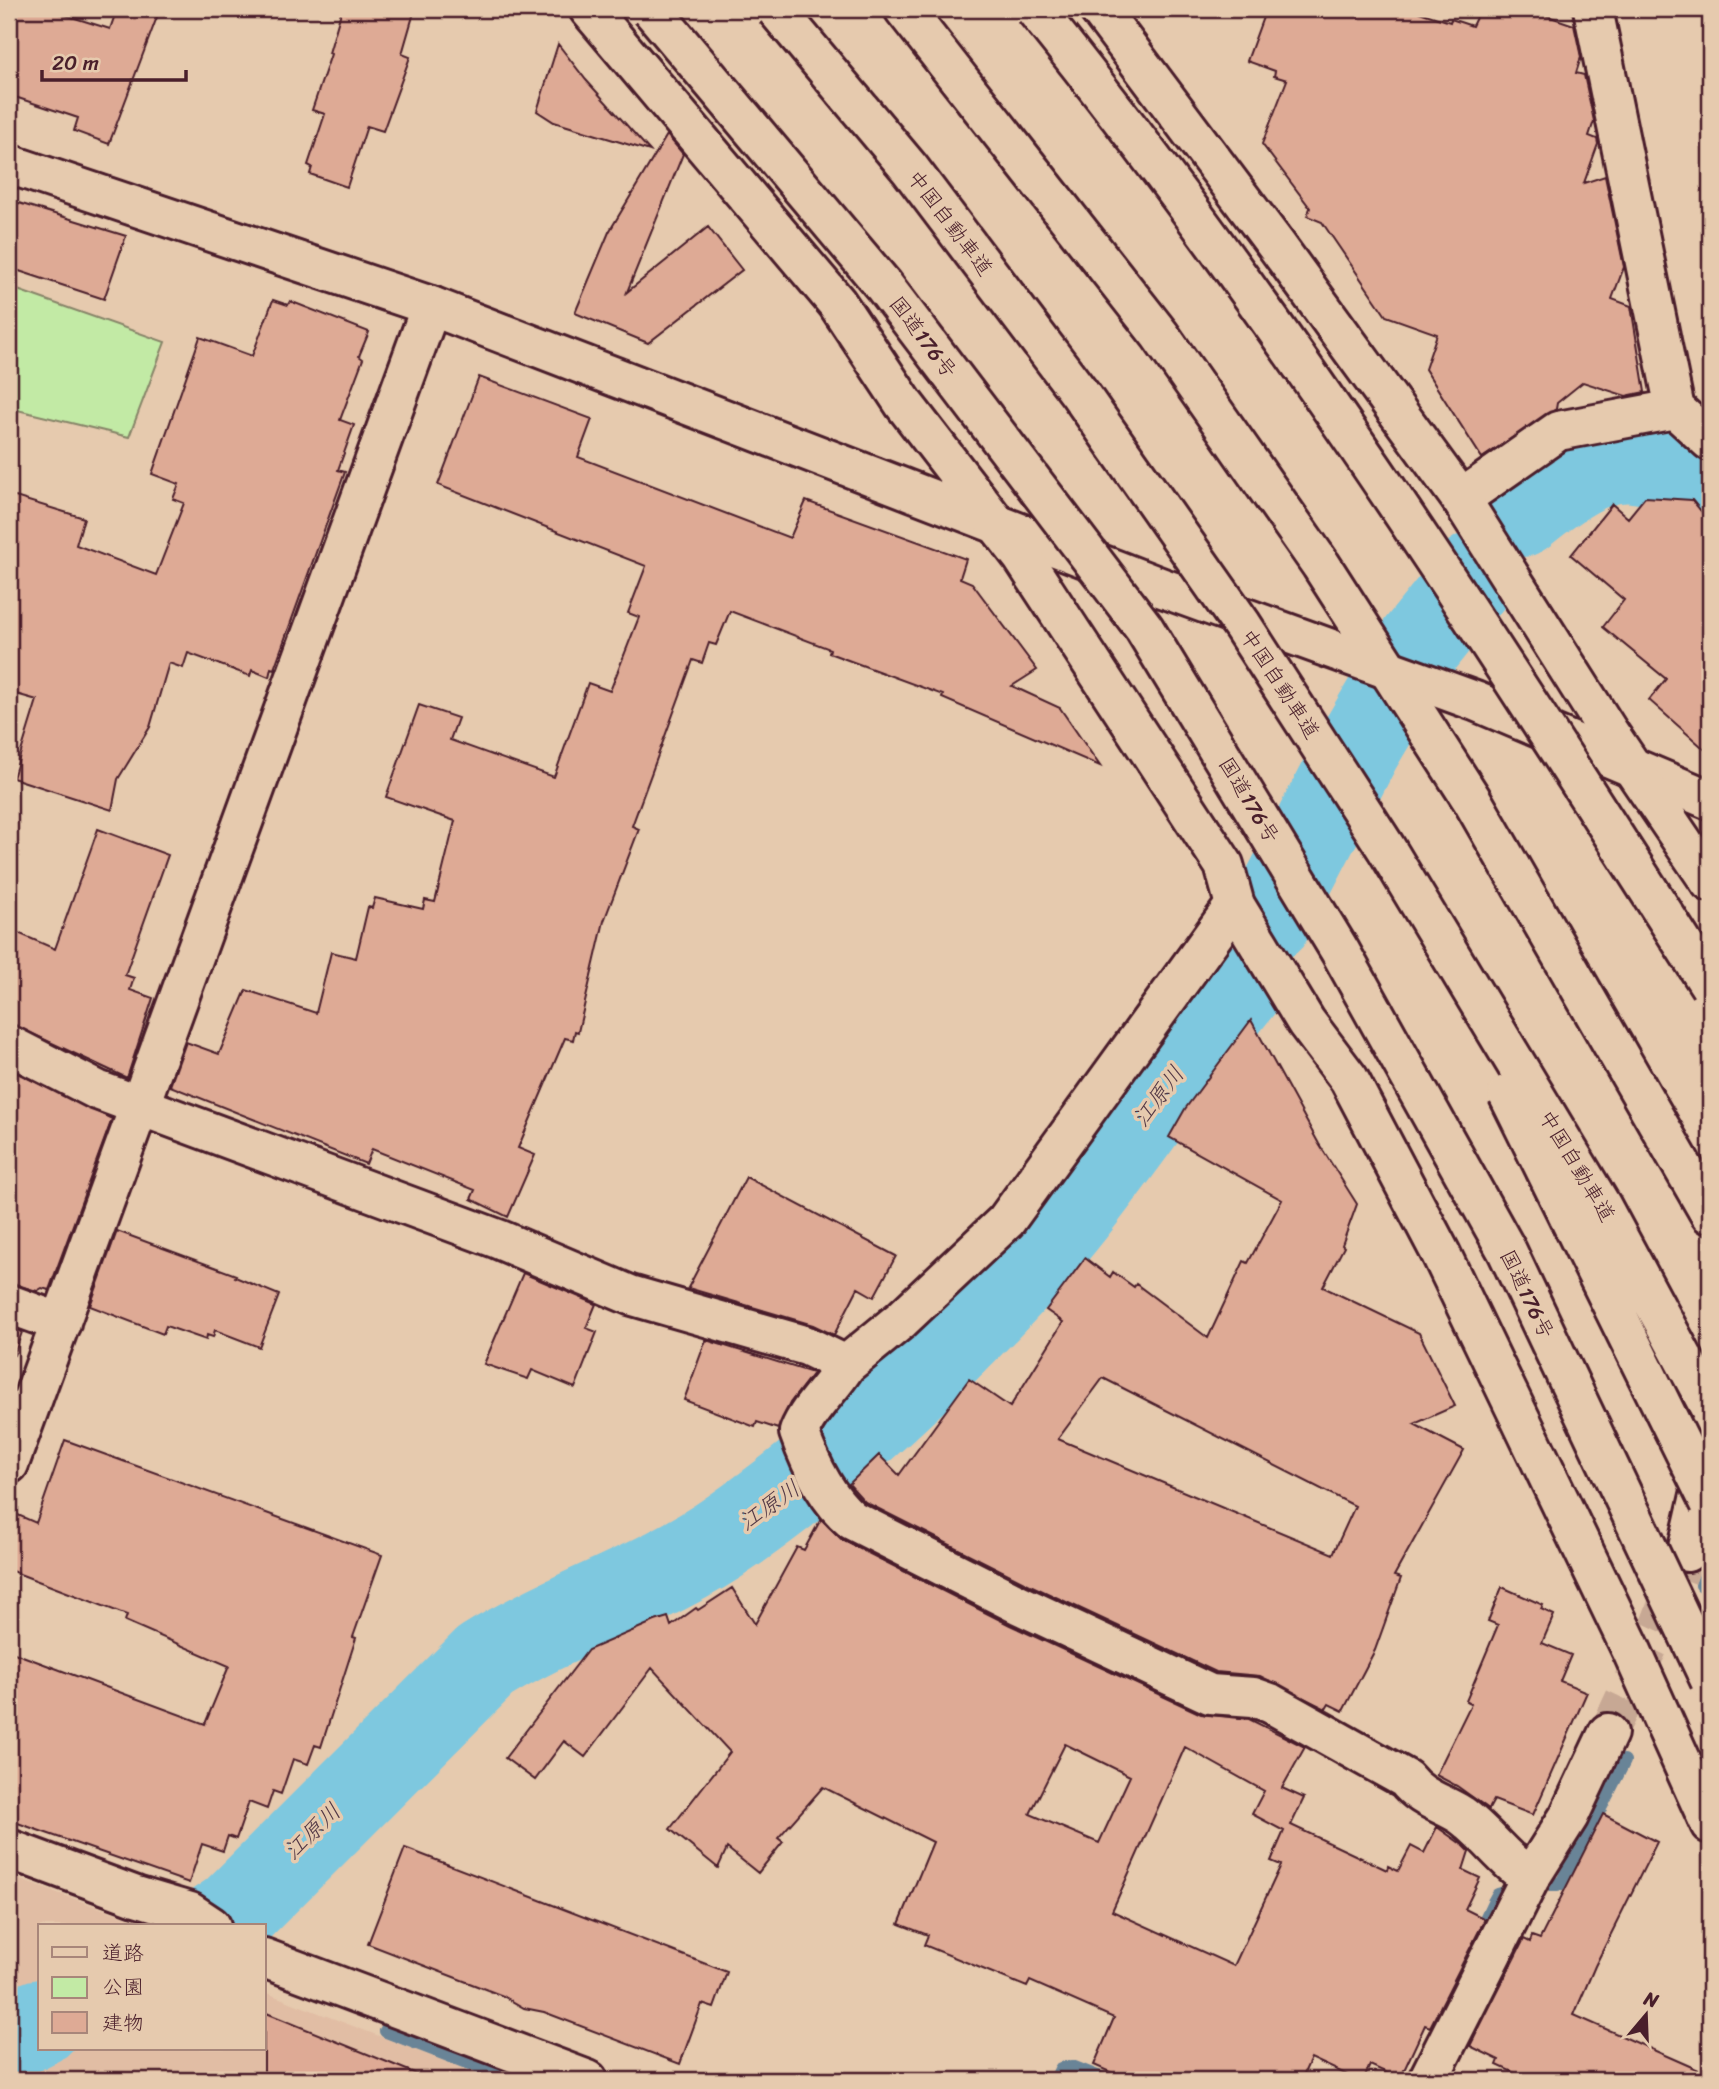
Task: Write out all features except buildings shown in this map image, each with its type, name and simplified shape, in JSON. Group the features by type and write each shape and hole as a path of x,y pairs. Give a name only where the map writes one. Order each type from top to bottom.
{"main road":[{"path":"589,9 836,303 904,404 1023,558 1224,865 1235,905 1306,1022 1349,1079 1441,1254 1631,1649 1710,1825"},
{"name":"国道176号","path":"651,9 884,286 1144,628 1340,951 1507,1251 1710,1679"},
{"name":"中国自動車道","path":"776,9 910,169 1080,394 1242,625 1386,848 1601,1205 1710,1408"},
{"path":"904,9 1160,335 1321,565 1710,1176"},
{"path":"1035,9 1092,79 1314,380 1524,695 1710,986"},
{"path":"1099,9 1276,244 1461,499 1633,768 1710,882"},
{"path":"1593,9 1675,409 1710,441"},
{"path":"9,164 431,306 994,520 1160,587 1424,683 1710,800"},
{"path":"9,1464 431,306"},
{"path":"1461,499 1558,431 1675,409"},
{"path":"1472,800 1710,1214"},
{"path":"1386,848 1710,1503"},
{"path":"1235,905 1006,1221 901,1320 846,1365 832,1388 804,1420 799,1432 826,1492 836,1507 852,1520 1020,1605 1210,1694 1253,1698 1270,1703 1406,1779 1414,1791 1462,1816 1510,1865 1530,1878"},
{"path":"9,1045 97,1090 498,1239 630,1295 807,1346 846,1365"},
{"path":"9,1304 61,1323"},
{"path":"1687,1552 1710,1452"},
{"path":"1428,2080 1530,1878 1569,1816 1608,1733"},
{"path":"9,1849 200,1919"},
{"path":"266,1959 588,2080"}],"shaded area":[{"path":"9,1876 129,1918 161,1924 38,1924 38,2050 266,2050 266,1993 494,2080 9,2080"}],"green space":[{"path":"9,287 165,342 129,437 9,408"}],"waterway":[{"name":"江原川","path":"1521,514 1576,474 1608,462 1641,461 1710,474"},
{"name":"江原川","path":"1269,920 1358,748 1420,644 1476,574"},
{"name":"江原川","path":"218,1924 234,1913 485,1662 546,1628 672,1568 733,1531 806,1476 912,1383 1009,1285 1070,1214 1240,988"},
{"path":"1702,1585 1710,1565"},
{"path":"1553,1885 1562,1883 1624,1761"},
{"path":"1458,1979 1493,1904 1498,1895 1505,1893"},
{"name":"江原川","path":"9,2038 38,2023"},
{"path":"386,2031 513,2080"},
{"path":"1056,2080 1061,2069 1072,2067 1105,2080"}],"tunnel":[{"path":"1608,1733 1659,1625 1687,1552"}]}
